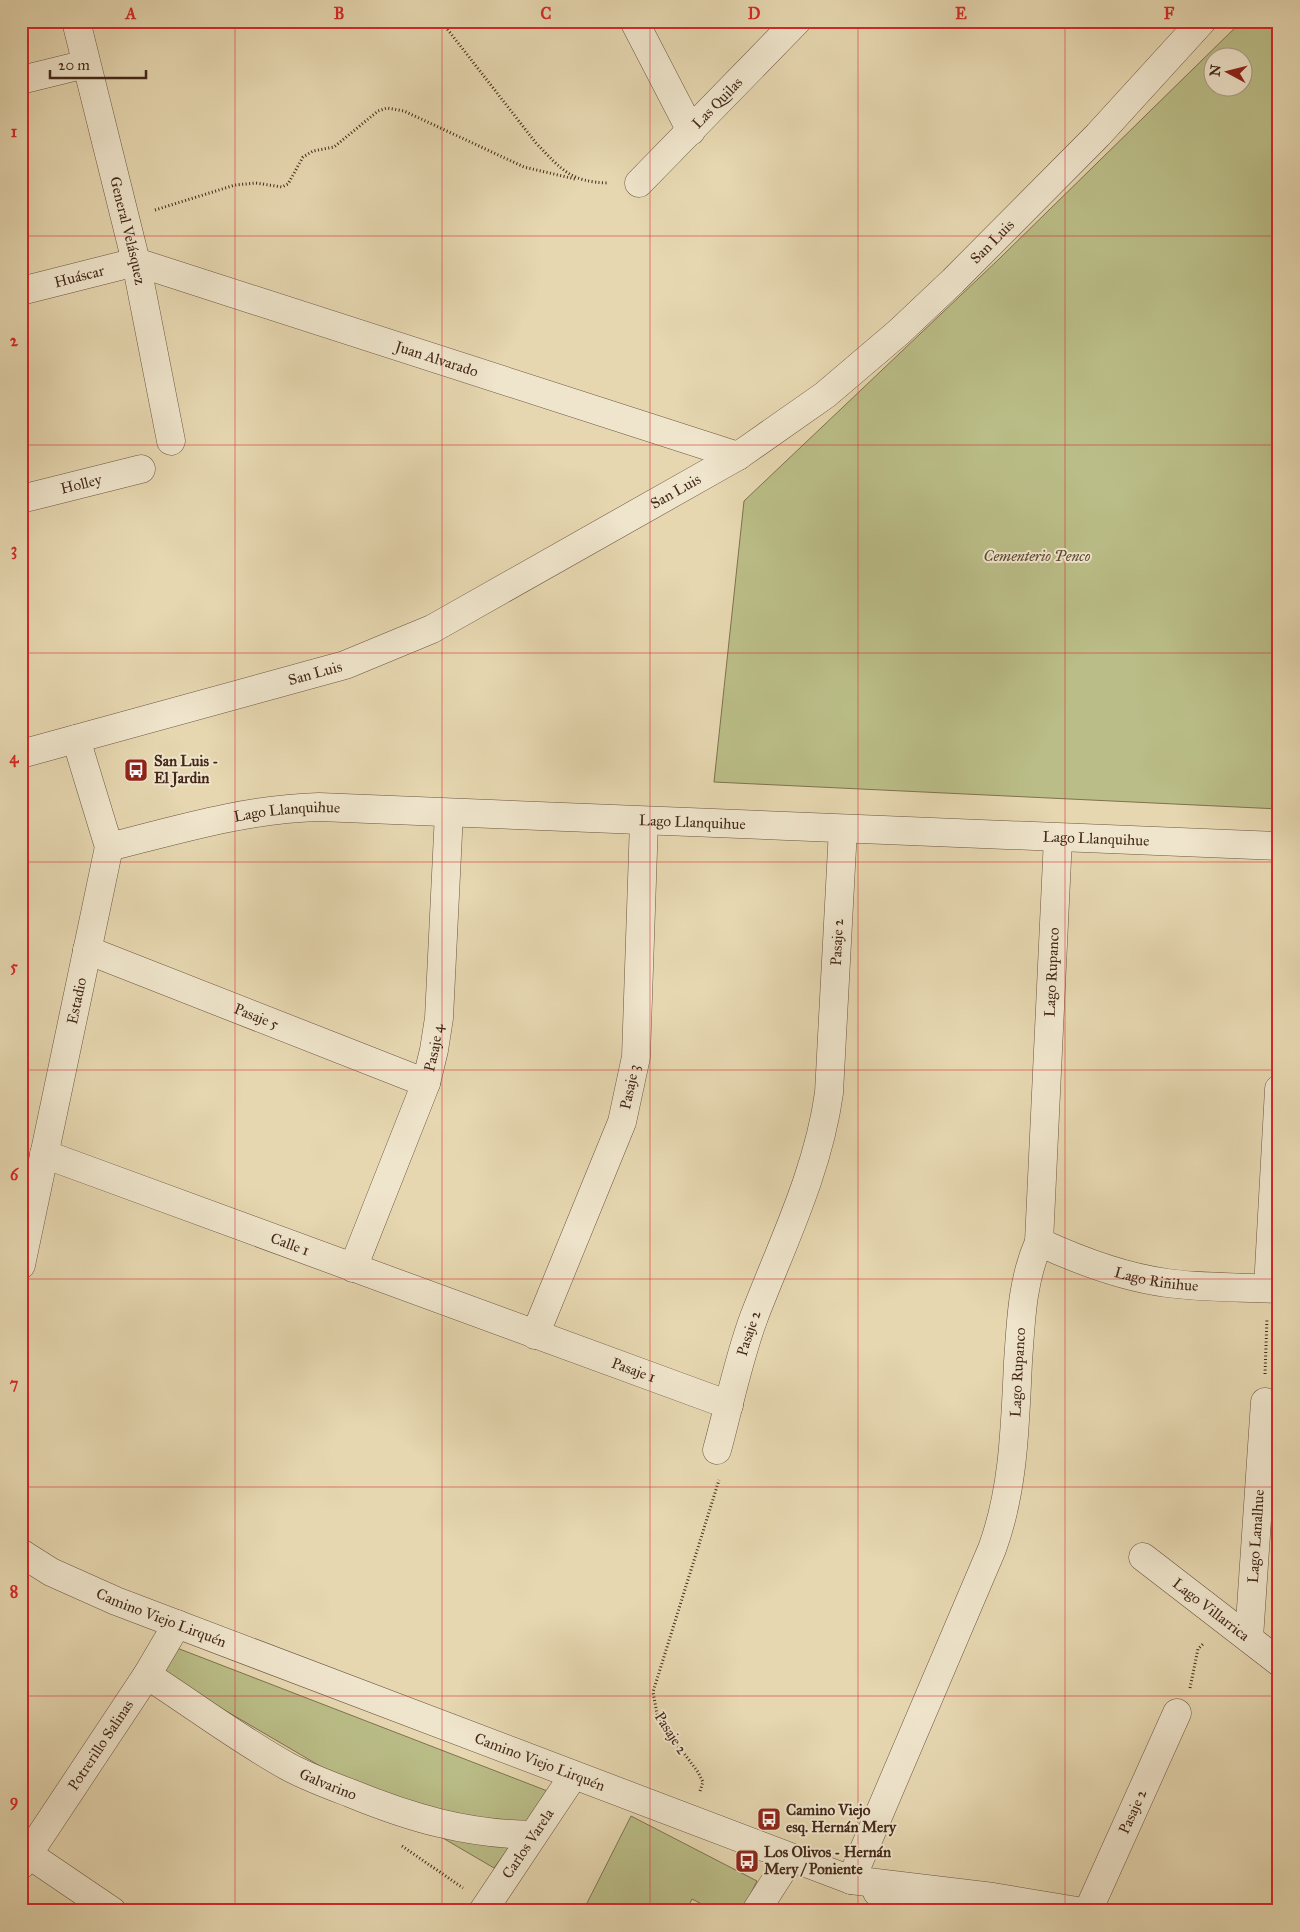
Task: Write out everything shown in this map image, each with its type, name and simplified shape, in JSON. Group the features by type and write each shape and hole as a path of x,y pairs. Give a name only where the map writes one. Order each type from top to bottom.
{"street":[{"name":"General Velásquez","path":"76,21 136,262 170,442"},
{"path":"634,21 691,131"},
{"name":"Las Quilas","path":"640,183 797,21"},
{"name":"San Luis","path":"21,754 344,665 386,650 449,620 738,456 825,395 899,332 1098,135 1202,21"},
{"path":"21,80 86,64"},
{"name":"Juan Alvarado","path":"136,262 738,456"},
{"name":"Huáscar","path":"21,291 136,262"},
{"name":"Holley","path":"21,499 141,469"},
{"name":"Estadio","path":"21,1265 109,847 76,739"},
{"name":"Lago Llanquihue","path":"109,847 237,814 265,810 319,807 1279,846"},
{"name":"Pasaje 4","path":"353,1268 426,1083 434,1050 439,1018 448,813"},
{"name":"Pasaje 3","path":"536,1336 622,1122 630,1092 636,1058 644,821"},
{"name":"Pasaje 2","path":"716,1450 741,1358 809,1176 826,1120 843,829"},
{"name":"Lago Rupanco","path":"851,1880 1000,1528 1010,1480 1024,1286 1039,1242 1058,838"},
{"name":"Pasaje 5","path":"87,950 426,1083"},
{"path":"1273,1288 1279,1088"},
{"name":"Calle 1","path":"44,1154 536,1336"},
{"name":"Lago Riñihue","path":"1039,1242 1096,1266 1138,1278 1194,1286 1273,1288"},
{"name":"Pasaje 1","path":"536,1336 729,1405"},
{"name":"Lago Lanalhue","path":"1249,1638 1264,1402"},
{"name":"Camino Viejo Lirquén","path":"21,1553 51,1572 76,1584 177,1624 851,1880 993,1897 1063,1910"},
{"name":"Lago Villarrica","path":"1143,1557 1279,1662"},
{"name":"Potrerillo Salinas","path":"25,1859 147,1675 177,1624"},
{"name":"Galvarino","path":"147,1675 287,1766 327,1784 406,1814 444,1826 503,1834 533,1835"},
{"name":"Pasaje 2","path":"1088,1911 1176,1713"},
{"name":"Carlos Varela","path":"483,1911 573,1776"},
{"path":"756,1911 790,1858"},
{"path":"25,1859 112,1911"},
{"path":"851,1880 920,1911"}],"path":[{"path":"271,21 274,27 299,21"},
{"path":"441,21 536,143 552,160 575,178"},
{"path":"126,219 235,185 256,183 282,187 288,184 303,157 313,152 334,147 371,116 387,108 404,111 524,167 589,182 640,183"},
{"path":"1264,1402 1273,1288"},
{"name":"Pasaje 2","path":"686,1818 701,1790 702,1782 698,1772 662,1724 657,1714 654,1692 721,1473 716,1450"},
{"path":"1176,1713 1191,1686 1198,1649 1225,1620"}],"green space":[{"name":"Cementerio Penco","path":"1242,21 1279,21 1279,809 714,782 744,501 999,259 1202,60 1202,98 1252,98 1252,48 1214,48"},
{"path":"177,1648 550,1792 494,1868 163,1674"},
{"path":"631,1816 757,1881 742,1911 715,1911 692,1899 686,1911 583,1911"}],"place":[{"name":"San Luis - El Jardin","path":"136,770"},
{"name":"Camino Viejo esq. Hernán Mery","path":"769,1819"},
{"name":"Los Olivos - Hernán Mery / Poniente","path":"747,1861"}]}
